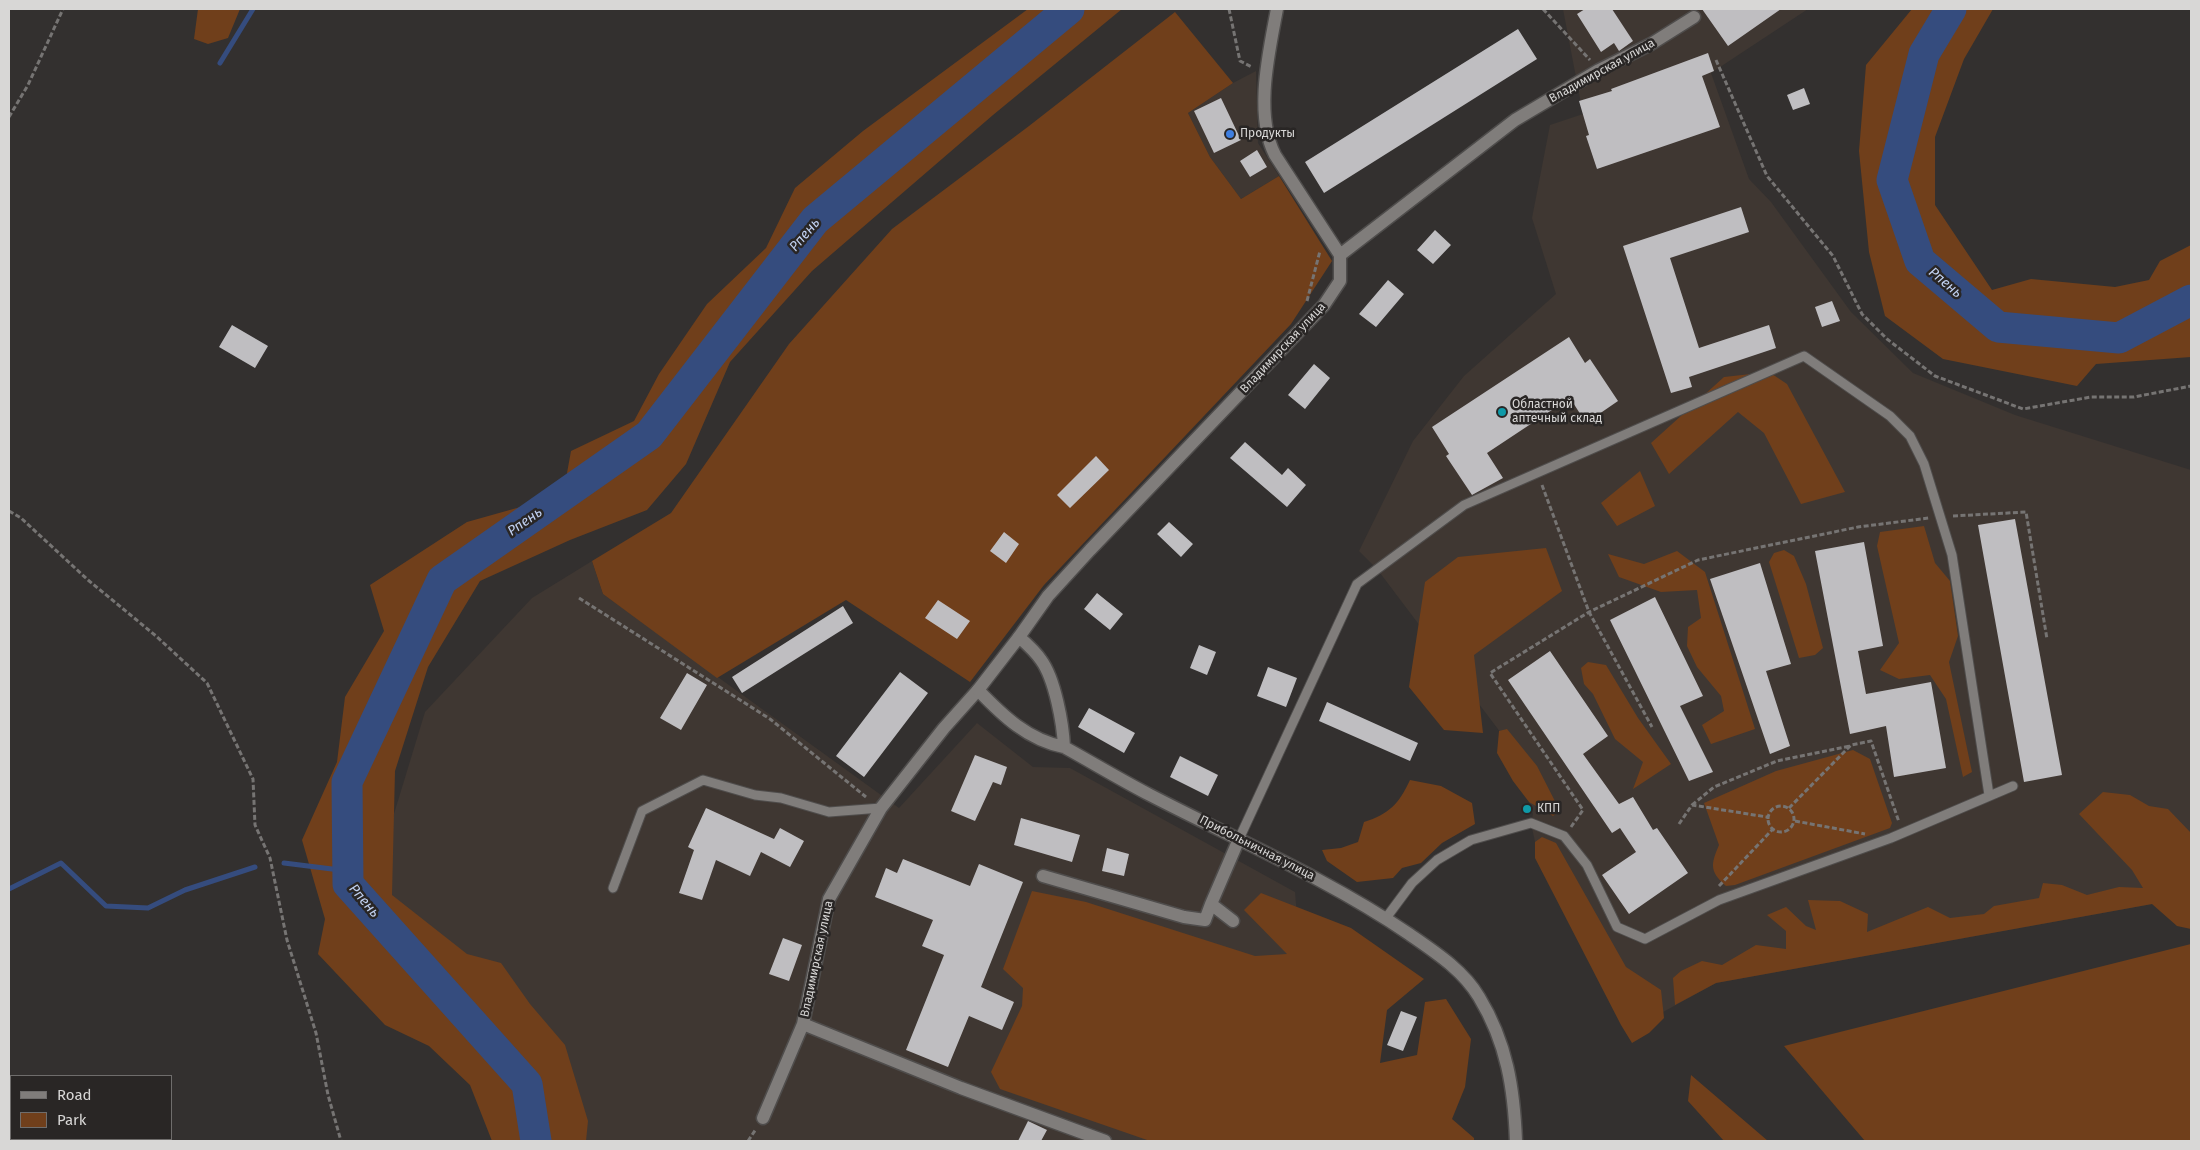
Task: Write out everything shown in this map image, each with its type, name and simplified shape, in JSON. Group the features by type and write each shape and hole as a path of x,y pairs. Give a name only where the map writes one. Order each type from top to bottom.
{"street":[{"path":"1277,9 1265,74 1267,139 1275,155 1340,255"},
{"name":"Владимирская улица","path":"763,1118 803,1024 829,899 880,808 944,728 978,690 1048,596 1324,306 1340,280 1340,255 1515,120 1599,70 1651,44 1694,17"},
{"path":"1019,637 1042,660 1049,674 1064,747"},
{"name":"Прибольничная улица","path":"978,690 1023,731 1050,744 1064,747 1148,794 1308,873 1386,918 1457,970 1478,996 1502,1045 1514,1098 1516,1141"},
{"path":"1043,876 1184,917 1205,920 1239,839"},
{"path":"1211,904 1233,921"},
{"path":"803,1024 961,1088 1105,1141"}],"lane":[{"path":"1239,839 1357,584 1464,505 1804,356 1890,416 1910,436 1924,464 1952,554 1989,795"},
{"path":"613,888 642,810 703,780 755,795 781,798 829,812 880,808"},
{"path":"1386,918 1412,883 1437,860 1471,840 1531,823 1564,836 1587,865 1617,927 1645,939 1719,900 1902,834 1989,795 2014,786"}],"path":[{"path":"9,118 28,85 63,9"},
{"path":"1229,9 1240,61 1265,74"},
{"path":"1543,9 1599,70"},
{"path":"1716,60 1767,176 1833,256 1862,314 1887,339 1935,376 2023,409 2090,398 2134,397 2191,386"},
{"path":"1305,307 1326,233"},
{"path":"1538,473 1589,612 1652,727"},
{"path":"9,511 21,518 88,580 156,636 207,683 253,779 255,825 270,858 287,940 316,1033 328,1095 341,1141"},
{"path":"1564,836 1583,810 1490,673 1589,612 1698,560 1858,527 1939,517 2026,512 2047,639"},
{"path":"579,598 770,719 880,808"},
{"path":"1679,824 1692,805 1714,787 1777,761 1872,741 1902,834"},
{"path":"1789,808 1851,746"},
{"path":"1692,805 1767,817"},
{"path":"1781,805 1789,808 1794,815 1795,821 1788,831 1779,833 1772,830 1768,824 1767,817 1772,808 1781,805"},
{"path":"1795,821 1891,838"},
{"path":"1714,891 1772,830"}],"shaded area":[{"path":"1563,9 1808,9 1711,73 1749,179 1771,202 1851,312 1913,373 2015,415 2191,470 2191,897 1716,983 1634,1028 1535,842 1531,823 1533,814 1529,802 1550,798 1377,569 1359,551 1413,441 1464,376 1556,294 1532,218 1550,125 1583,114"},
{"path":"1256,71 1258,143 1279,176 1241,199 1210,157 1188,113 1233,83"},
{"path":"592,561 603,594 899,808 977,723 1033,767 1070,768 1295,892 1316,1141 509,1141 365,909 425,712 532,598"}],"green space":[{"path":"198,9 240,9 228,38 208,44 194,39"},
{"path":"1028,9 1122,9 993,115 812,271 730,362 686,464 647,510 570,540 480,581 428,667 395,771 392,895 467,954 501,963 530,1004 565,1045 588,1121 586,1141 492,1141 470,1085 429,1046 385,1025 318,954 325,919 302,840 337,762 345,697 384,631 370,585 467,522 563,495 571,451 634,421 659,374 707,304 766,248 795,188 863,131"},
{"path":"1912,9 1993,9 1964,59 1935,137 1935,205 1992,290 2031,279 2115,287 2149,280 2160,261 2191,245 2191,357 2096,364 2077,386 1943,359 1885,316 1869,252 1859,151 1866,65"},
{"path":"1175,12 1233,83 1188,113 1210,157 1241,199 1279,176 1332,261 1291,324 1044,585 970,682 846,600 717,678 603,594 592,561 671,513 789,344 892,229 1029,126"},
{"path":"1769,372 1787,384 1845,492 1801,504 1764,433 1738,412 1669,474 1651,443 1724,377"},
{"path":"1640,471 1655,506 1617,526 1601,503"},
{"path":"1924,526 1935,563 1950,581 1958,636 1949,662 1972,772 1963,777 1946,699 1930,675 1899,679 1880,670 1899,643 1877,546 1880,532"},
{"path":"1546,548 1562,591 1474,655 1483,733 1444,730 1409,687 1425,582 1458,557"},
{"path":"1784,550 1794,556 1806,584 1823,648 1815,655 1799,658 1769,562 1774,553"},
{"path":"1677,551 1705,572 1755,729 1711,744 1702,725 1724,711 1721,696 1697,667 1687,646 1688,627 1701,618 1697,590 1661,592 1619,577 1608,554 1644,564"},
{"path":"1588,662 1606,665 1638,718 1671,764 1633,789 1643,762 1615,739 1593,694 1584,684 1581,668"},
{"path":"1507,729 1537,766 1560,811 1553,816 1529,802 1513,781 1497,753 1499,731"},
{"path":"1853,750 1870,759 1892,823 1890,828 1735,885 1726,886 1720,881 1713,867 1714,857 1719,845 1704,803 1776,771"},
{"path":"1410,780 1441,786 1472,803 1475,824 1442,843 1421,863 1402,868 1393,878 1357,882 1327,861 1322,850 1341,848 1358,842 1364,822 1387,812 1402,796"},
{"path":"2103,792 2130,795 2149,806 2168,809 2191,833 2191,929 2177,926 2152,904 1716,983 1675,1005 1673,978 1681,971 1702,961 1722,965 1756,945 1786,949 1786,931 1767,915 1786,907 1806,926 1816,930 1808,900 1840,901 1868,914 1867,932 1928,907 1950,918 1984,914 1994,906 2039,898 2043,883 2062,885 2087,895 2119,887 2143,888 2132,870 2079,814"},
{"path":"1542,837 1556,843 1626,967 1661,990 1664,1018 1649,1033 1632,1043 1535,858 1535,842"},
{"path":"1032,891 1086,902 1255,956 1287,954 1244,910 1261,893 1351,928 1424,979 1387,1010 1380,1063 1417,1055 1425,1002 1446,999 1471,1039 1465,1087 1452,1119 1474,1138 1474,1141 1150,1141 1000,1089 991,1072 1022,1006 1023,988 1003,969"},
{"path":"2191,944 2191,1141 1865,1141 1784,1046"},
{"path":"1691,1075 1768,1141 1724,1141 1688,1101"}],"building":[{"path":"1585,9 1612,9 1633,41 1619,51 1614,43 1601,52 1577,14"},
{"path":"1702,9 1781,9 1728,46"},
{"path":"1518,29 1537,59 1324,193 1305,162"},
{"path":"1708,53 1714,71 1702,76 1720,127 1597,169 1586,136 1589,135 1579,101 1612,91 1611,89"},
{"path":"1804,88 1810,104 1793,110 1787,95"},
{"path":"1221,98 1241,140 1214,153 1194,111"},
{"path":"1257,150 1267,167 1250,177 1240,161"},
{"path":"1741,207 1749,232 1670,258 1699,348 1769,325 1776,348 1689,377 1692,387 1671,393 1623,246"},
{"path":"1435,230 1451,245 1433,264 1417,250"},
{"path":"1388,280 1404,294 1376,327 1359,314"},
{"path":"1832,301 1840,321 1822,327 1815,307"},
{"path":"232,325 268,346 255,368 219,347"},
{"name":"Областной аптечный склад","path":"1569,337 1585,363 1590,359 1618,401 1586,423 1570,398 1487,453 1503,478 1472,495 1446,456 1449,454 1432,427"},
{"path":"1314,364 1330,378 1305,409 1288,395"},
{"path":"1245,442 1282,475 1288,468 1306,485 1287,507 1230,458"},
{"path":"1096,456 1109,470 1070,508 1057,495"},
{"path":"2015,519 2062,775 2024,782 1978,525"},
{"path":"1169,522 1193,544 1181,557 1157,534"},
{"path":"1004,532 1019,544 1006,563 990,551"},
{"path":"1864,542 1883,646 1858,651 1866,694 1931,682 1946,768 1894,777 1886,726 1850,734 1815,551"},
{"path":"1760,563 1791,664 1766,671 1790,746 1770,754 1710,579"},
{"path":"1097,593 1123,614 1110,630 1084,609"},
{"path":"1655,597 1703,696 1680,706 1713,772 1689,781 1610,620"},
{"path":"938,600 970,621 957,639 925,618"},
{"path":"843,606 853,623 742,693 732,677"},
{"path":"1199,645 1216,652 1207,675 1190,668"},
{"path":"1550,651 1608,736 1583,754 1619,804 1633,797 1653,830 1657,828 1688,873 1629,914 1602,875 1636,852 1620,828 1612,833 1508,680"},
{"path":"1268,667 1297,678 1286,707 1257,696"},
{"path":"900,672 928,693 864,777 836,756"},
{"path":"687,673 707,685 681,730 660,718"},
{"path":"1327,702 1418,743 1410,761 1319,721"},
{"path":"1089,708 1135,733 1124,753 1078,727"},
{"path":"975,755 1007,767 1001,785 993,782 975,821 951,811"},
{"path":"1180,756 1218,775 1208,796 1170,777"},
{"path":"706,808 774,839 780,828 804,841 790,867 761,852 750,876 716,860 702,900 679,893 694,850 688,847"},
{"path":"1021,818 1080,835 1072,862 1014,845"},
{"path":"1107,848 1129,854 1124,876 1102,871"},
{"path":"903,859 970,886 979,864 1023,882 981,987 1014,1002 1002,1030 969,1016 948,1067 906,1050 944,955 922,946 933,920 875,897 886,868 897,873"},
{"path":"783,938 802,945 789,981 769,974"},
{"path":"1401,1011 1417,1017 1403,1051 1387,1045"},
{"path":"1028,1121 1047,1130 1041,1141 1018,1141"}],"waterway":[{"path":"220,63 253,9"},
{"name":"Рпень","path":"536,1141 527,1084 348,884 347,782 442,580 649,435 815,220 1069,9"},
{"name":"Рпень","path":"1951,9 1924,54 1892,180 1920,261 1998,327 2119,338 2191,300"},
{"path":"9,889 61,863 106,906 148,908 185,890 255,867"},
{"path":"284,863 348,871"}],"place":[{"name":"Продукты","path":"1230,134"},
{"name":"Областной аптечный склад","path":"1502,412"},
{"name":"КПП","path":"1527,809"}]}
